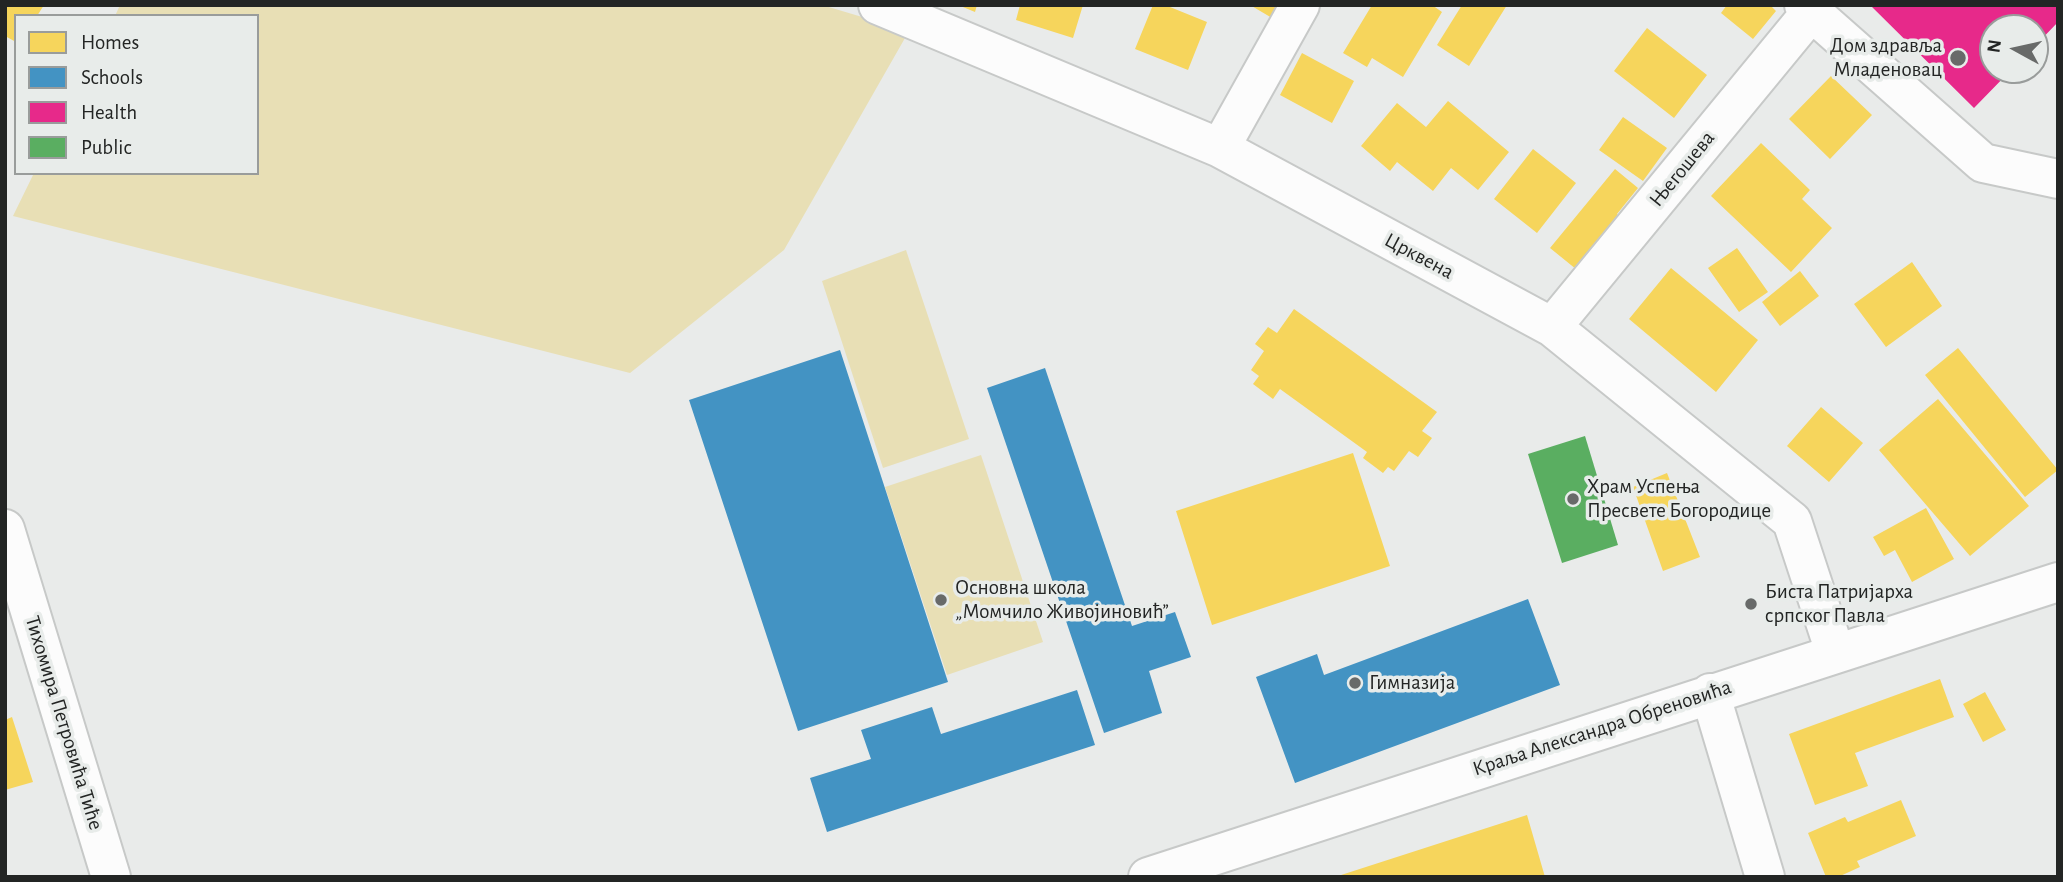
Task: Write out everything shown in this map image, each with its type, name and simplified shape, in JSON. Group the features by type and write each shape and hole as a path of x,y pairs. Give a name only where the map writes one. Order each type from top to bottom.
{"street":[{"name":"Црквена","path":"878,5 1220,148 1552,327 1792,521 1835,652"},
{"path":"1220,148 1300,5"},
{"name":"Његошева","path":"1552,327 1808,8 1977,159 1983,163 2058,179"},
{"name":"Тихомира Петровића Тиће","path":"5,530 111,877"},
{"name":"Краља Александра Обреновића","path":"1148,877 1835,652 2058,582"},
{"path":"1710,693 1765,877"}],"shaded area":[{"path":"120,5 822,5 909,31 784,250 630,373 13,216 33,175 259,175 259,14 116,14"},
{"path":"906,250 969,439 883,468 822,281"},
{"path":"981,455 1043,642 947,675 885,487"}],"building: Homes":[{"path":"5,5 44,5 38,14 14,14 14,41 5,36"},
{"path":"958,5 977,5 975,12"},
{"path":"1020,5 1083,5 1073,38 1016,20"},
{"path":"1153,5 1165,5 1207,22 1188,70 1135,49"},
{"path":"1250,5 1279,5 1272,18"},
{"path":"1372,5 1432,5 1442,12 1403,77 1372,58 1367,67 1343,53"},
{"path":"1462,5 1507,5 1469,66 1437,45"},
{"path":"1727,5 1770,5 1776,11 1753,39 1721,13"},
{"path":"1647,28 1707,75 1674,118 1614,71"},
{"path":"1302,53 1354,81 1332,123 1280,95"},
{"path":"1831,76 1872,115 1830,159 1789,119"},
{"path":"1448,101 1509,152 1478,190 1451,168 1433,191 1397,162 1390,171 1361,146 1397,103 1426,127"},
{"path":"1623,117 1667,148 1643,181 1599,150"},
{"path":"1761,143 1810,190 1802,199 1832,228 1791,272 1711,196"},
{"path":"1533,149 1576,183 1537,233 1494,199"},
{"path":"1615,169 1638,188 1617,214 1630,225 1587,278 1550,248"},
{"path":"1737,248 1768,292 1739,312 1708,268"},
{"path":"1912,262 1942,306 1886,347 1854,304"},
{"path":"1671,268 1758,340 1716,392 1629,319"},
{"path":"1800,271 1819,296 1780,326 1762,302"},
{"path":"1294,309 1437,412 1422,431 1432,438 1418,457 1409,451 1394,471 1388,467 1383,473 1363,458 1367,452 1280,389 1273,399 1253,384 1259,376 1251,370 1264,351 1255,344 1268,327 1277,333"},
{"path":"1958,348 2058,470 2025,497 1925,375"},
{"path":"1938,399 2029,506 1970,556 1879,450"},
{"path":"1821,407 1863,443 1829,482 1787,446"},
{"path":"1353,453 1390,566 1212,625 1176,511"},
{"path":"1667,473 1700,557 1663,571 1633,487"},
{"path":"1926,508 1954,559 1912,582 1895,550 1884,556 1873,537"},
{"path":"1940,679 1954,717 1855,753 1868,786 1815,805 1789,734"},
{"path":"1985,692 2006,730 1983,742 1963,704"},
{"path":"12,717 33,782 5,790 5,720"},
{"path":"1901,800 1916,836 1857,861 1860,867 1838,877 1826,877 1808,833 1845,817 1848,822"},
{"path":"1527,815 1545,877 1338,877 1338,876"}],"building: Schools":[{"path":"840,350 948,682 798,731 689,400"},
{"path":"1045,368 1132,626 1175,612 1191,657 1149,671 1162,713 1104,733 987,388"},
{"path":"1528,599 1560,685 1295,783 1256,677 1317,654 1324,675"},
{"path":"1077,690 1095,745 827,832 810,778 871,759 861,730 932,707 941,734"}],"building: Health":[{"name":"Дом здравља Младеновац","path":"1870,5 2058,5 2058,22 2049,31 2049,14 1979,14 1979,84 1997,84 1974,108"}],"building: Public":[{"name":"Храм Успења Пресвете Богородице","path":"1585,436 1618,545 1562,563 1528,454"}],"place":[{"name":"Дом здравља Младеновац","path":"1958,58"},
{"name":"Храм Успења Пресвете Богородице","path":"1573,499"},
{"name":"Основна школа „Момчило Живојиновић”","path":"941,600"},
{"name":"Биста Патријарха српског Павла","path":"1751,604"},
{"name":"Гимназија","path":"1355,683"}]}
